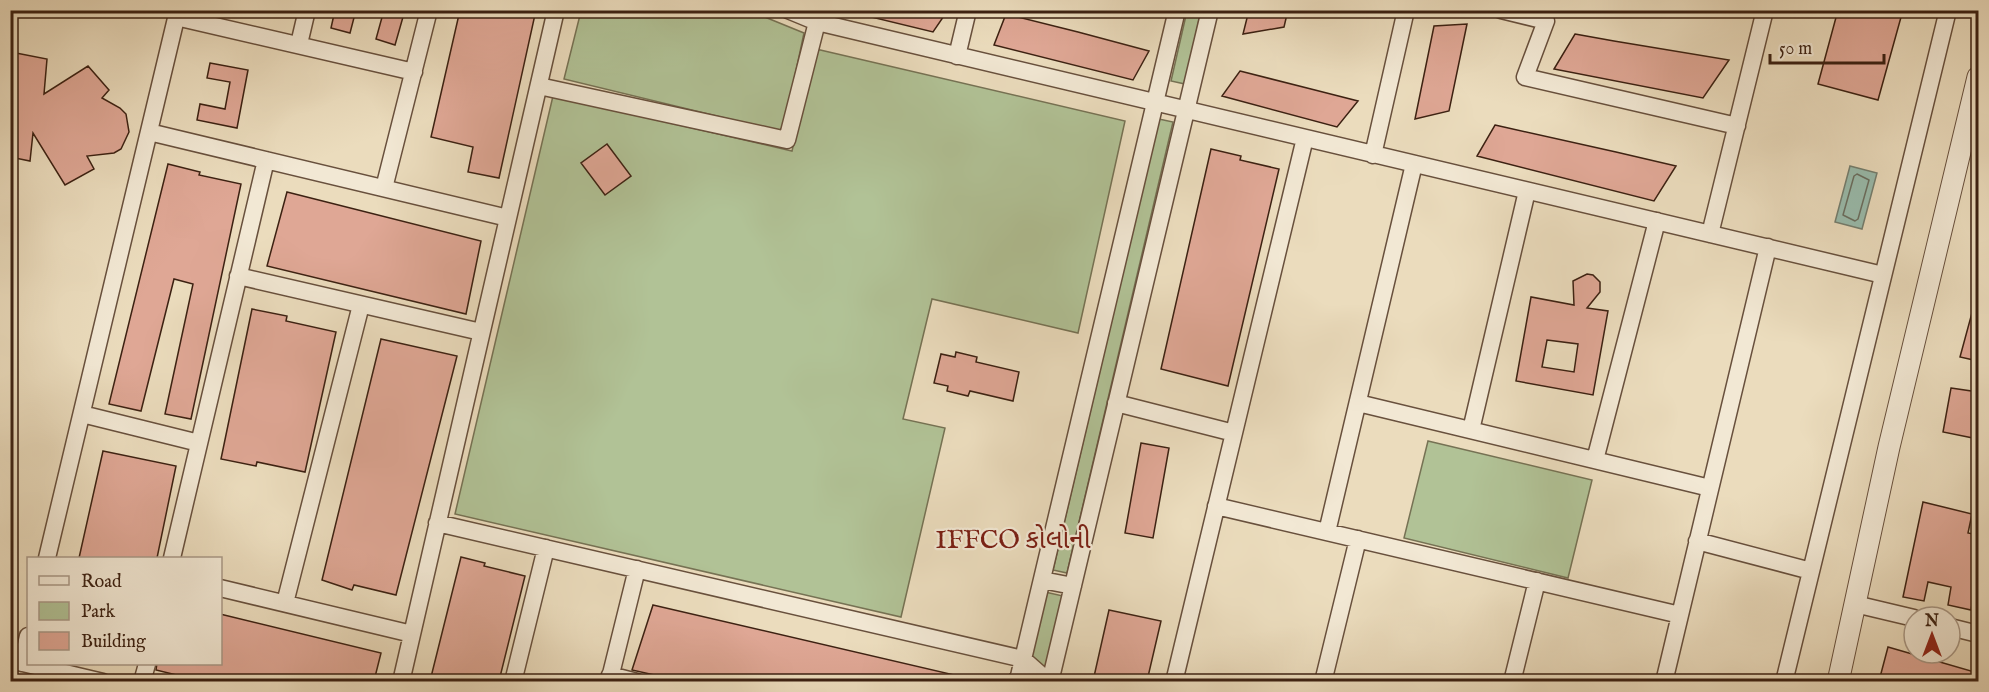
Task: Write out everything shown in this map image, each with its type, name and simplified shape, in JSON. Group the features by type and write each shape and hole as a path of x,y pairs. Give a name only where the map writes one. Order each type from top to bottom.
{"street":[{"path":"299,44 307,10"},
{"path":"384,189 429,10"},
{"path":"401,681 556,10"},
{"path":"788,10 817,22 957,56 1883,275"},
{"path":"957,56 968,10"},
{"path":"1015,681 1023,659 1177,10"},
{"path":"437,523 1023,659 1050,681 1210,10"},
{"path":"1373,155 1406,10"},
{"path":"1501,10 1546,21 1525,78 1737,126"},
{"path":"1710,234 1766,10"},
{"path":"1784,681 1948,10"},
{"path":"47,557 177,14 414,72"},
{"path":"539,86 787,140 817,22"},
{"path":"1838,681 1889,447 1972,134 1978,77"},
{"path":"149,132 508,218"},
{"path":"1174,681 1305,138"},
{"path":"172,557 266,160"},
{"path":"1327,532 1414,164"},
{"path":"1471,430 1527,191"},
{"path":"1595,460 1657,221"},
{"path":"1664,681 1768,247"},
{"path":"238,276 482,332"},
{"path":"285,603 362,304"},
{"path":"1116,403 1234,433"},
{"path":"1358,403 1710,488"},
{"path":"82,414 199,443"},
{"path":"1216,506 1680,615"},
{"path":"1323,681 1358,539"},
{"path":"1697,542 1811,571"},
{"path":"513,681 546,548"},
{"path":"637,569 610,678 637,681"},
{"path":"1042,580 1073,586"},
{"path":"1512,681 1537,581"},
{"path":"222,588 412,634"},
{"path":"1855,604 1902,615"},
{"path":"1962,630 1978,634"},
{"path":"16,662 27,638"},
{"path":"30,665 103,681"},
{"path":"142,681 146,665"}],"green space":[{"path":"581,11 750,11 804,33 783,132 564,79"},
{"path":"1187,11 1201,11 1185,84 1171,81"},
{"path":"816,49 1125,121 1078,333 932,299 903,419 945,428 901,617 455,514 553,96 792,151"},
{"path":"1159,119 1173,122 1067,573 1053,570"},
{"path":"1428,441 1592,480 1568,578 1404,538"},
{"path":"1045,592 1063,596 1043,681 1023,682"}],"water":[{"path":"1850,166 1877,173 1862,229 1835,222"}],"building":[{"path":"335,10 356,10 350,33 331,28"},
{"path":"384,10 405,10 395,45 376,39"},
{"path":"460,10 536,10 499,178 468,172 473,147 431,137"},
{"path":"864,10 948,10 933,32 863,15"},
{"path":"1249,10 1288,10 1284,27 1243,34"},
{"path":"1838,10 1903,10 1878,100 1818,84"},
{"path":"1006,14 1149,51 1133,80 994,45"},
{"path":"1467,24 1449,111 1415,119 1434,26"},
{"path":"1575,34 1729,60 1703,98 1554,69"},
{"path":"16,53 47,59 44,94 88,66 109,90 102,98 126,114 129,132 121,149 114,153 87,156 94,169 65,185 33,133 30,161 10,157 10,85"},
{"path":"210,63 248,70 237,128 197,120 200,104 225,109 230,82 207,78"},
{"path":"1240,71 1358,101 1337,127 1222,96"},
{"path":"1495,125 1676,166 1654,201 1477,156"},
{"path":"607,144 631,176 605,195 581,163"},
{"path":"1211,149 1241,156 1240,160 1279,169 1228,386 1161,369"},
{"path":"168,164 200,172 199,175 241,184 191,419 165,414 193,284 174,279 141,411 109,404"},
{"path":"287,192 481,241 466,314 267,266"},
{"path":"1587,274 1593,275 1600,282 1600,292 1587,308 1608,311 1593,395 1516,381 1531,297 1574,305 1573,281","holes":["1547,340 1578,344 1574,372 1542,367"]},
{"path":"252,309 287,316 286,321 336,332 305,472 257,462 256,466 221,459"},
{"path":"1973,309 1978,310 1978,361 1960,357"},
{"path":"381,339 457,356 396,595 354,585 352,590 322,580"},
{"path":"956,352 977,357 976,362 1019,372 1013,401 970,391 968,396 947,391 948,386 934,383 941,354 955,357"},
{"path":"1951,388 1978,392 1978,439 1943,432"},
{"path":"1141,443 1169,448 1153,538 1125,533"},
{"path":"103,451 176,466 157,557 79,557"},
{"path":"1923,502 1972,514 1968,533 1978,535 1978,572 1971,610 1962,608 1962,605 1948,605 1951,587 1928,582 1924,601 1903,597"},
{"path":"461,557 485,563 484,566 525,576 499,681 430,681"},
{"path":"653,605 963,677 963,681 681,681 632,670"},
{"path":"1109,610 1161,621 1147,681 1093,681"},
{"path":"222,614 381,653 374,681 347,678 346,681 201,681 156,670 157,665 222,665"},
{"path":"1888,647 1902,651 1902,665 1950,665 1978,673 1978,681 1879,681"}],"district":[{"name":"IFFCO કોલોની","path":"1013,540"}]}
